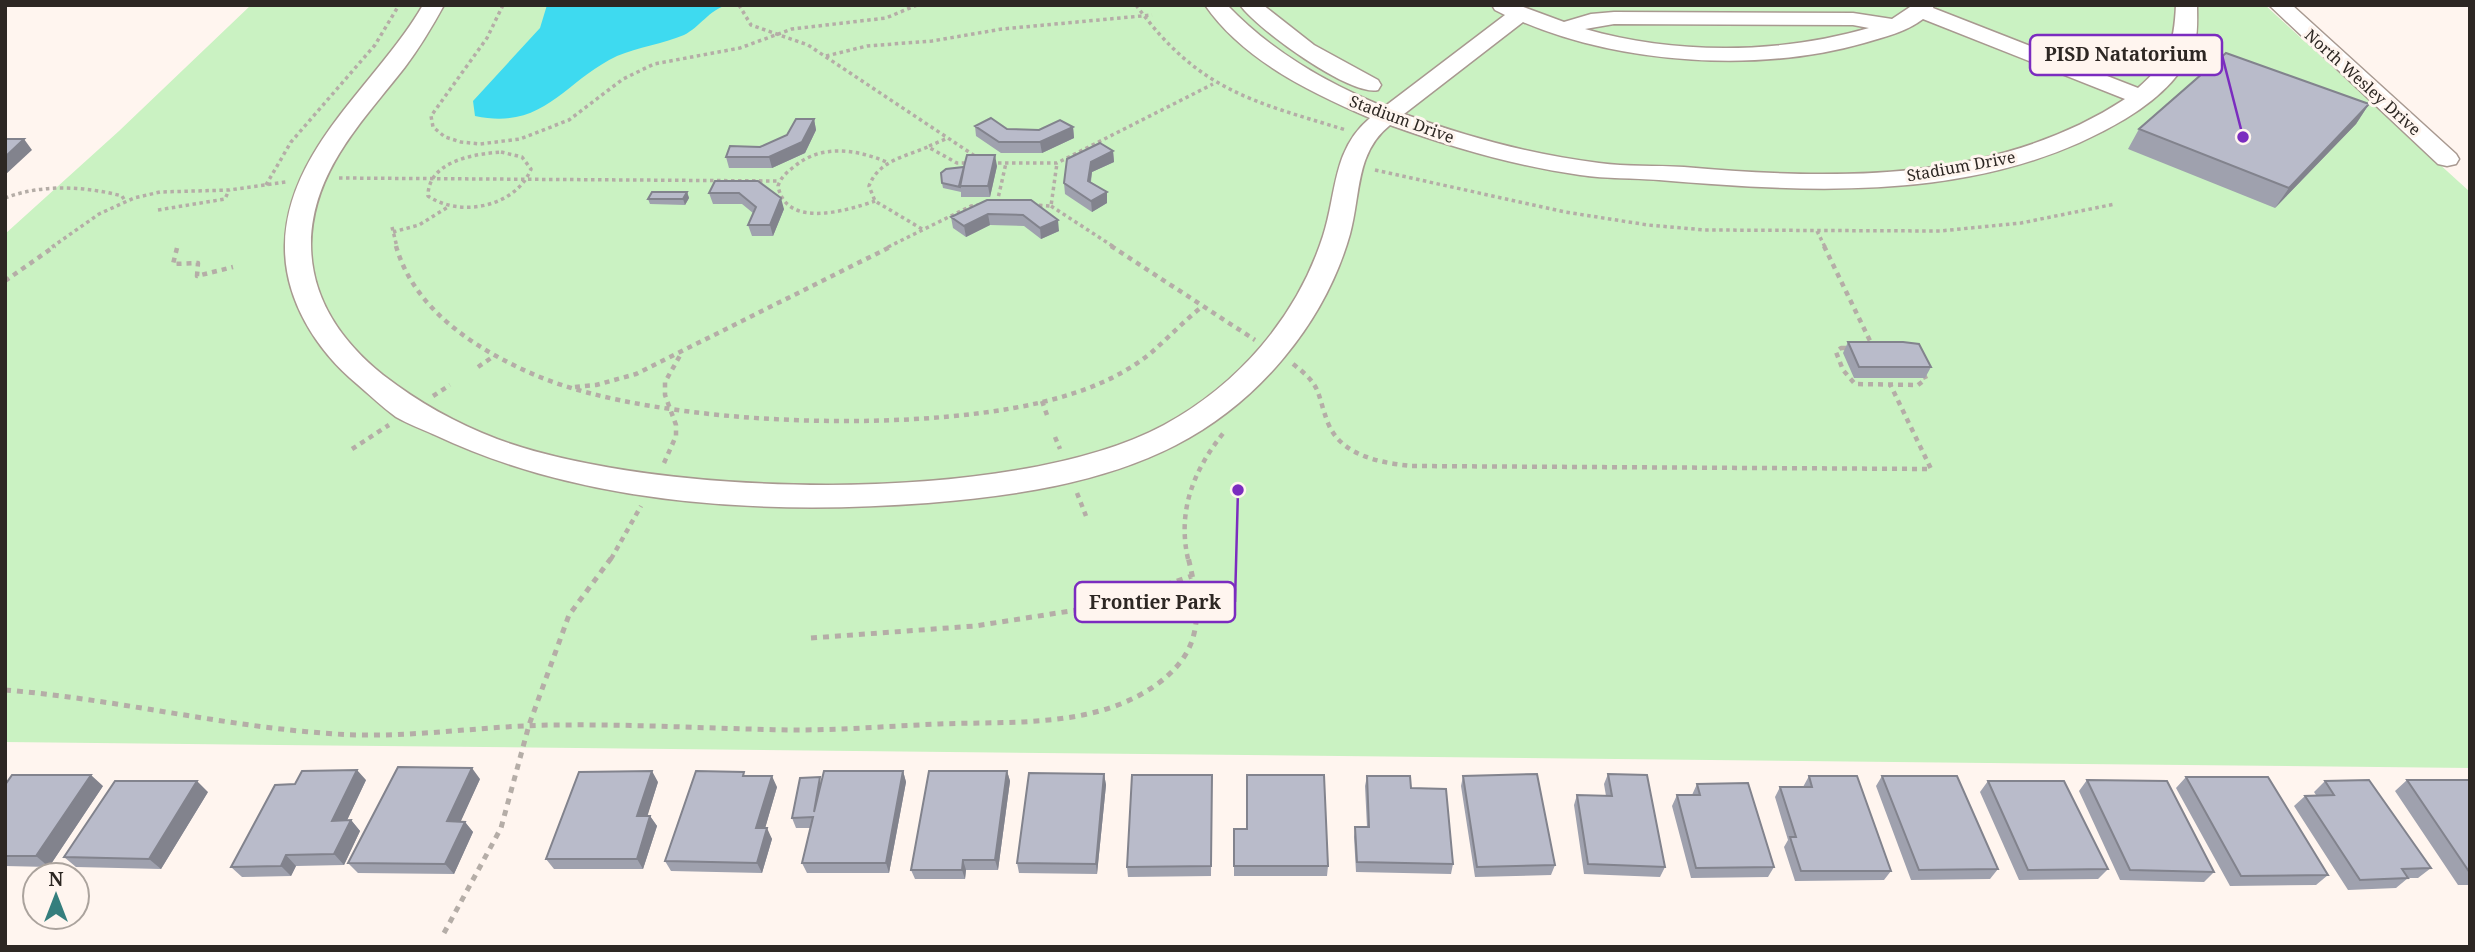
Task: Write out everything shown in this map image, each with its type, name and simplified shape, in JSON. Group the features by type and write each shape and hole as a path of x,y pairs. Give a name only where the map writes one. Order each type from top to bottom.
{"street":[{"path":"434,5 410,45 342,126 313,179 303,209 298,241 302,278 315,315 338,351 365,379 399,405 442,428 540,464 666,486 764,494 842,494 983,485 1086,468 1134,452 1180,430 1234,392 1260,365 1299,314 1321,277 1336,237 1351,156 1365,134 1510,10 1567,30 1618,42 1671,50 1743,52 1824,47 1894,26 1922,8 2141,97"},
{"name":"Stadium Drive","path":"1215,5 1246,37 1277,60 1345,98 1398,108"},
{"name":"Stadium Drive","path":"1250,5 1274,27 1317,58 1441,134 1528,157 1623,173 1659,172 1698,178 1796,181 1867,180 1942,173 1993,163 2063,142 2121,112 2158,83 2177,58 2185,41 2187,5"},
{"name":"North Wesley Drive","path":"2279,5 2447,159"},
{"path":"1567,30 1573,25 1591,20 1614,18 1853,19 1894,26"}],"path":[{"path":"266,185 291,142 375,45 400,5"},
{"path":"739,5 751,25 808,45 985,163"},
{"path":"504,6 487,38 431,116 433,127 447,139 483,144 552,130 580,113 612,84 643,68 680,57 733,50 776,34 806,27 877,21 917,5"},
{"path":"1136,5 1143,17 1174,51 1213,84 1265,107 1350,131"},
{"path":"826,56 850,48 885,42 929,41 1010,28 1078,26 1152,15"},
{"path":"928,147 957,163 1057,163 1213,84"},
{"path":"922,229 875,201 870,191 870,180 889,163 948,138"},
{"path":"482,153 483,144"},
{"path":"875,201 842,212 804,212 787,204 778,192 780,181 789,169 803,159 826,152 864,152 889,163"},
{"path":"482,153 509,153 522,157 530,164 528,179 518,190 500,200 479,206 448,207 428,196 431,178 452,163 482,153"},
{"path":"997,205 1006,163"},
{"path":"1051,206 1057,163"},
{"path":"1371,170 1416,177 1530,205 1608,220 1705,230 1898,232 1984,228 2115,204"},
{"path":"332,178 780,181"},
{"path":"5,281 99,214 125,201 160,192 229,190 288,181"},
{"path":"5,198 33,189 89,190 122,195 125,201"},
{"path":"158,210 225,199 229,190"},
{"path":"570,387 620,380 922,229 971,206 984,205"},
{"path":"1024,205 1051,206 1258,342"},
{"path":"448,207 419,225 393,229 400,258 421,296 450,326 494,356 570,387 670,408 787,419 867,419 970,413 1042,401 1066,396 1125,372 1145,358 1184,319 1203,306"},
{"path":"1817,231 1873,348"},
{"path":"177,248 173,264 198,262 197,276 233,267"},
{"path":"1841,348 1873,348 1912,348 1926,376 1925,383 1855,384 1845,375 1836,352 1841,348"},
{"path":"660,471 676,436 676,425 664,395 665,382 682,351"},
{"path":"478,367 494,356"},
{"path":"1287,360 1315,382 1323,394 1328,424 1346,445 1377,461 1412,466 1931,469 1890,384"},
{"path":"1286,373 1294,364"},
{"path":"1042,401 1047,415"},
{"path":"352,449 395,421"},
{"path":"5,690 90,697 156,710 337,735 400,736 529,725 804,730 1013,721 1106,709 1161,681 1178,663 1196,629 1199,603 1184,538 1184,512 1197,470 1230,425"},
{"path":"1077,491 1086,516"},
{"path":"444,933 501,828 529,725 569,615 618,550 647,496"},
{"path":"1120,600 1192,576"},
{"path":"811,638 975,626 1083,609"}],"green space":[{"path":"251,5 2265,5 2470,192 2470,768 5,742 5,234 119,131"}],"water":[{"path":"547,5 727,5 684,35 617,56 536,110 499,119 475,116 473,101 540,28"}],"building":[{"path":"2226,53 2369,104 2289,188 2139,129"},
{"path":"991,118 1007,129 1039,130 1060,120 1073,127 1040,142 999,142 975,126"},
{"path":"796,119 814,119 802,142 769,157 726,157 730,146 760,147 787,135"},
{"path":"5,139 24,139 5,157"},
{"path":"1100,143 1113,151 1091,162 1088,181 1107,192 1091,201 1064,183 1067,159"},
{"path":"967,155 995,155 988,186 959,186"},
{"path":"964,167 960,187 942,183 941,173 946,169"},
{"path":"715,181 758,181 781,198 770,225 748,225 756,207 739,193 709,193"},
{"path":"652,192 687,192 683,199 648,199"},
{"path":"987,200 1031,200 1058,220 1040,228 1023,215 988,214 964,226 951,217"},
{"path":"1848,342 1919,344 1931,367 1859,367"},
{"path":"398,767 472,768 447,821 465,822 445,864 348,863"},
{"path":"357,770 332,821 351,820 334,854 286,855 281,866 231,867 275,785 295,784 302,771"},
{"path":"652,771 637,816 650,816 637,859 546,859 579,772"},
{"path":"696,771 744,772 743,776 772,776 756,828 767,828 757,863 665,861"},
{"path":"824,771 903,771 886,863 802,863 813,817 792,818 800,778 820,777 814,812"},
{"path":"929,771 1007,771 995,860 963,860 962,870 911,870"},
{"path":"1029,773 1104,774 1096,864 1017,863"},
{"path":"1537,774 1555,865 1477,867 1463,776"},
{"path":"1608,774 1647,775 1665,867 1588,864 1577,795 1612,796"},
{"path":"12,775 91,775 36,856 5,856 5,785"},
{"path":"1132,775 1212,775 1211,866 1127,867"},
{"path":"1247,775 1324,775 1328,866 1234,866 1234,829 1247,829"},
{"path":"1367,776 1410,776 1411,788 1446,789 1453,864 1357,862 1355,827 1369,827"},
{"path":"1809,776 1857,776 1891,871 1801,871 1790,837 1796,837 1780,787 1812,787"},
{"path":"1882,776 1957,776 1998,869 1919,870"},
{"path":"2186,777 2268,777 2328,875 2241,876"},
{"path":"2087,780 2167,781 2214,872 2130,870"},
{"path":"2369,780 2431,868 2402,869 2408,878 2360,880 2305,796 2334,795 2325,781"},
{"path":"2407,780 2470,780 2470,873"},
{"path":"115,781 197,781 149,859 64,857"},
{"path":"1988,781 2064,781 2108,869 2028,870"},
{"path":"1748,783 1774,867 1696,868 1677,795 1700,795 1697,784"}],"place":[{"name":"PISD Natatorium","path":"2243,137"},
{"name":"Frontier Park","path":"1238,490"}]}
